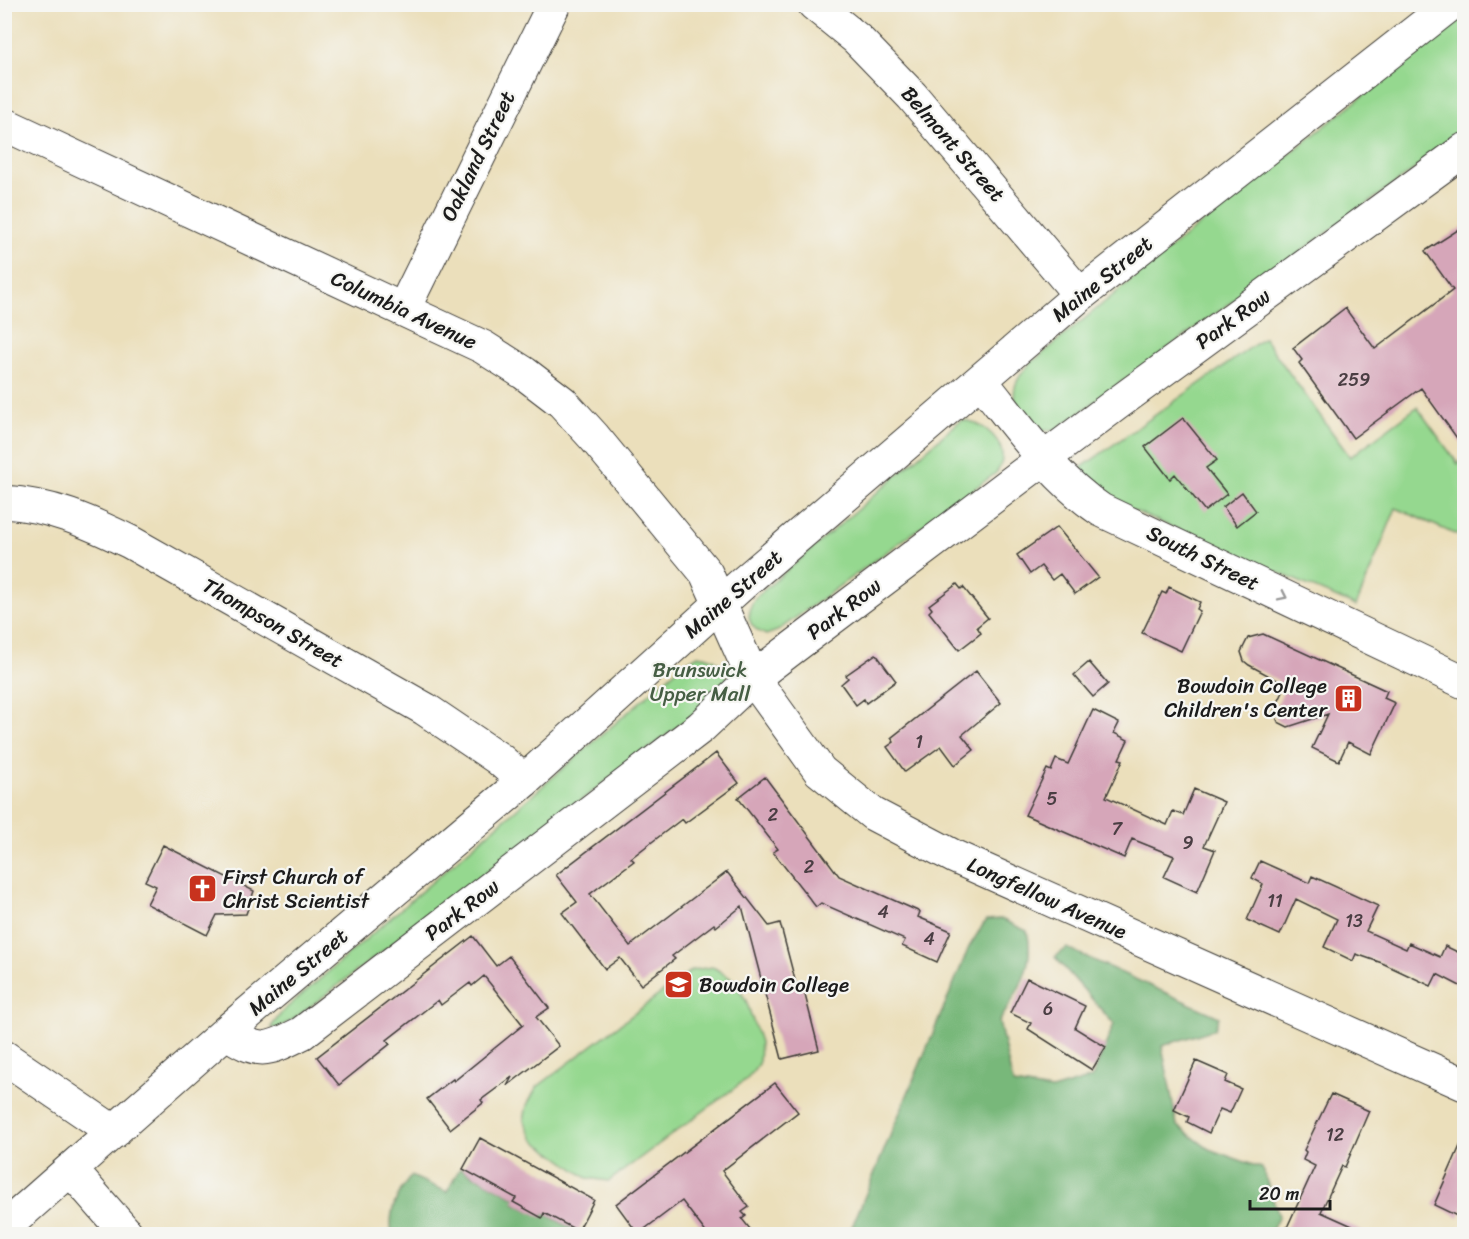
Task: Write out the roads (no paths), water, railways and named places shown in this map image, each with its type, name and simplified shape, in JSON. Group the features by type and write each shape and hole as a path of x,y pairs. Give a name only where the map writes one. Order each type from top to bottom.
{"street":[{"name":"Oakland Street","path":"404,308 554,4"},
{"name":"Belmont Street","path":"814,4 857,39 912,96 1080,295"},
{"name":"Maine Street","path":"4,1228 226,1032 524,781 721,604 1080,295 1451,4"},
{"name":"Columbia Avenue","path":"4,124 404,308 483,347 524,373 562,402 594,437 706,573 721,604"},
{"name":"Park Row","path":"226,1032 250,1048 275,1046 302,1033 701,727 753,678 1045,457 1464,150"},
{"name":"South Street","path":"981,381 1082,497 1101,510 1464,682"},
{"name":"Thompson Street","path":"4,502 47,507 90,522 130,542 425,709 499,759 524,781"},
{"name":"Longfellow Avenue","path":"721,604 753,678 820,771 853,801 892,826 955,857 1464,1084"},
{"path":"4,1057 114,1132"},
{"path":"71,1170 127,1234"}],"place":[{"name":"Bowdoin College Children's Center","path":"1348,698"},
{"name":"First Church of Christ Scientist","path":"202,889"},
{"name":"Bowdoin College","path":"678,985"}],"park label":[{"name":"Brunswick Upper Mall","path":"700,682"}]}
